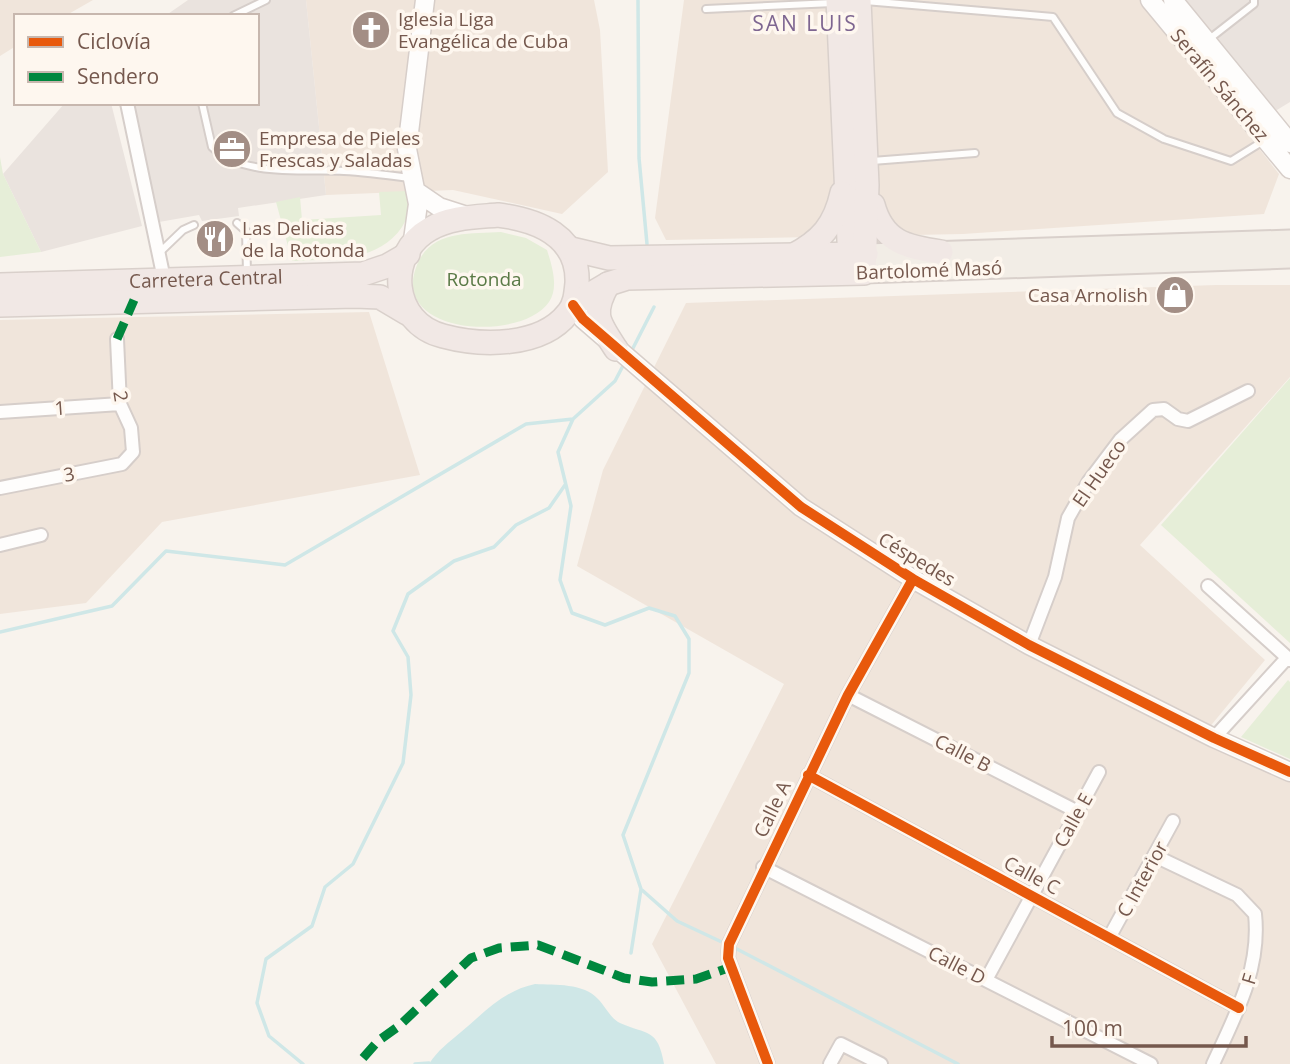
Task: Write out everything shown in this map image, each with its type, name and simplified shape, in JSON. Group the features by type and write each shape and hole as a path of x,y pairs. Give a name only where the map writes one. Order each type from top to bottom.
{"highway":[{"path":"849,1 860,263"},
{"path":"856,158 881,228 890,238 906,247 941,252"},
{"path":"790,257 826,233 838,213 856,158"},
{"path":"860,263 867,185"},
{"path":"498,215 534,222 555,233 571,249 577,277 574,305 561,320 543,332 517,341 483,342 442,336 420,327 407,313 400,284 410,250 428,229 472,217 498,215"},
{"name":"Bartolomé Masó","path":"571,249 609,258 790,257 860,263"},
{"name":"Carretera Central","path":"0,285 363,274 387,267 410,250"},
{"name":"Bartolomé Masó","path":"574,305 608,284 627,278 860,263"},
{"path":"608,284 597,307 597,314 600,325 619,351"},
{"name":"Carretera Central","path":"0,305 355,296 380,297 407,313"}],"main road":[{"name":"Bartolomé Masó","path":"860,263 941,252 1290,240"},
{"name":"Bartolomé Masó","path":"860,263 1290,258"}],"street":[{"path":"410,250 418,215 407,149 425,0"},
{"name":"Serafín Sánchez","path":"1150,0 1281,134"},
{"name":"Serafín Sánchez","path":"1173,0 1281,134 1290,169"},
{"path":"127,105 164,279"},
{"path":"414,185 451,213 472,217"},
{"name":"Céspedes","path":"574,305 583,319 801,507 913,579 1029,645 1214,738 1290,772"},
{"name":"Céspedes","path":"543,332 565,329 581,331 619,351"},
{"name":"2","path":"117,338 120,404 131,428 133,452"},
{"name":"El Hueco","path":"1029,645 1055,577 1068,519 1089,481 1120,440 1153,410 1164,410 1178,419 1188,421 1248,391"},
{"name":"1","path":"0,412 120,404"},
{"name":"3","path":"0,488 122,464 133,452"},
{"path":"0,545 41,535"},
{"name":"Calle A","path":"768,1064 728,958 729,946 763,867 848,695 913,579"},
{"path":"1208,586 1289,657 1214,738"},
{"name":"Calle B","path":"848,695 1078,812"},
{"name":"Calle E","path":"986,980 1099,772"},
{"name":"Calle C","path":"808,775 1239,1008"},
{"name":"C Interior","path":"1110,936 1173,821"},
{"name":"F","path":"1155,856 1237,895 1255,914 1251,975 1213,1064"},
{"name":"Calle D","path":"763,867 1151,1064"},
{"path":"831,1064 841,1044 881,1064"}],"lane":[{"path":"237,14 266,0"},
{"path":"1206,41 1254,4 1254,0"},
{"path":"706,9 849,1 1053,17 1117,113 1164,139 1231,161 1281,134"},
{"path":"202,105 212,147 231,160 281,170 345,171 414,185"},
{"path":"856,158 975,153"},
{"path":"237,223 246,231 247,276"},
{"path":"158,254 183,230 194,225"}],"shaded area":[{"path":"0,0 93,0 68,14 14,14 14,47 0,56"},
{"name":"Empresa de Pieles Frescas y Saladas","path":"188,0 306,0 326,195 238,208 239,216 202,221 199,215 159,222 133,105 259,105 259,14 168,14"},
{"path":"306,0 594,0 600,30 608,172 562,214 453,190 326,195"},
{"path":"684,0 1142,0 1279,174 1264,214 963,234 666,240 655,218"},
{"path":"1185,0 1290,0 1290,102 1272,113"},
{"path":"63,105 112,105 142,226 41,252 3,174"},
{"path":"1216,285 1290,285 1290,377 1140,545 1265,660 1208,729 1290,766 1290,1064 716,1064 652,944 784,684 577,566 603,470 686,303"},
{"path":"369,312 420,475 162,522 86,603 0,614 0,320"}],"green space":[{"path":"0,157 3,174 41,252 0,257"},
{"path":"408,191 410,206 405,222 392,239 380,247 352,257 292,261 276,202 300,197 302,220 381,215 379,192"},
{"name":"Rotonda","path":"501,232 526,238 547,250 554,283 549,302 534,315 512,323 487,327 462,325 439,318 421,306 413,288 417,265 432,245 452,236"},
{"path":"1290,378 1290,643 1161,525"},
{"path":"1288,680 1290,682 1290,759 1241,737"}],"water":[{"path":"535,984 577,987 592,994 617,1021 655,1038 664,1064 429,1064 444,1047 495,1003 513,992"}],"waterway":[{"path":"638,0 639,158 647,244"},
{"path":"631,352 654,307"},
{"path":"625,362 615,381 573,419 558,452 571,506 560,580 572,613 605,625 649,608 675,616 689,639 689,673 623,835 641,889 631,953"},
{"path":"0,632 112,606 166,551 285,565 526,424 573,419"},
{"path":"303,1064 269,1036 257,1003 266,959 312,926 325,887 353,864 403,763 411,695 408,657 393,631 408,594 454,561 494,547 516,525 549,508 565,485"},
{"path":"642,890 677,921 726,944"},
{"path":"733,947 958,1064"},
{"path":"415,1064 429,1063"}],"marked path":[{"path":"117,339 134,300"},
{"path":"363,1058 378,1041 399,1026 471,958 499,948 538,945 624,978 652,982 696,979 731,967"}],"cycle path":[{"path":"573,305 583,319 801,507 913,579 1029,645 1214,738 1290,772"},
{"path":"768,1064 728,958 729,944 848,695 913,579"},
{"path":"808,775 1239,1008"}],"place":[{"name":"Iglesia Liga Evangélica de Cuba","path":"371,30"},
{"name":"Empresa de Pieles Frescas y Saladas","path":"232,149"},
{"name":"Las Delicias de la Rotonda","path":"215,239"},
{"name":"Casa Arnolish","path":"1175,295"}],"district":[{"name":"SAN LUIS","path":"805,24"}]}
